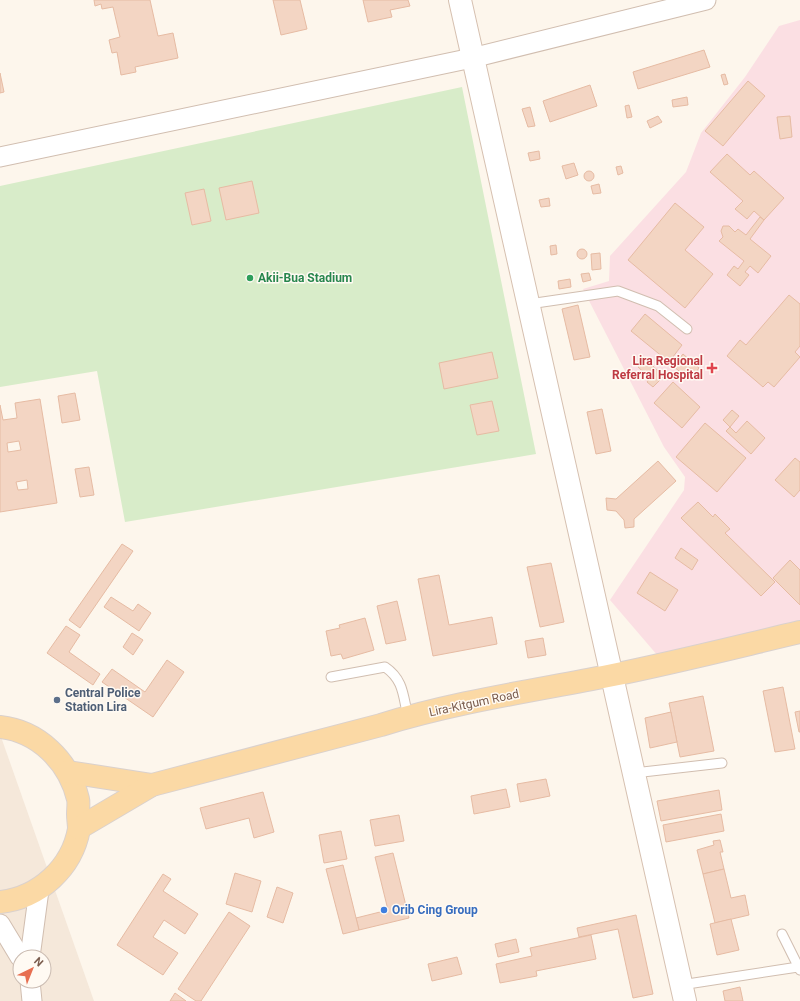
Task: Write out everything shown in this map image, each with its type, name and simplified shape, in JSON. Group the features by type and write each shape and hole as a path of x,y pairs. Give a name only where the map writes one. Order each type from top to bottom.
{"main road":[{"path":"460,0 527,304 683,993"},
{"name":"Lira-Kitgum Road","path":"79,828 152,785 381,726 408,717 463,704 611,675 800,632"},
{"path":"0,727 22,732 40,742 56,755 68,772 78,799 79,828 72,852 58,874 38,890 14,901 0,902"},
{"name":"Lira-Kitgum Road","path":"68,772 152,785"}],"street":[{"path":"0,157 472,58 706,0"},
{"path":"31,949 38,890"},
{"path":"0,924 15,949"},
{"path":"31,989 32,1001"}],"lane":[{"path":"527,304 618,291 658,306 687,329"},
{"path":"331,677 384,667 394,673 401,686 408,717"},
{"path":"634,773 722,763"},
{"path":"683,993 799,969 782,934"}],"shaded area":[{"name":"Lira Regional Referral Hospital","path":"800,20 800,620 658,656 610,600 684,490 685,477 664,447 583,289 609,281 610,256 686,172 701,133 745,77 779,26"},
{"path":"0,734 94,1001 0,1001"}],"green space":[{"name":"Akii-Bua Stadium","path":"462,87 536,454 125,522 97,371 0,387 0,186"}],"building":[{"path":"94,0 150,0 158,36 173,33 178,58 135,67 136,72 121,75 117,52 112,53 109,40 120,37 113,7 102,9 101,4 95,6"},
{"path":"273,0 300,0 307,29 281,35"},
{"path":"363,0 408,0 410,6 390,10 392,17 368,22"},
{"path":"704,50 710,67 638,89 633,72"},
{"path":"0,73 4,92 0,93"},
{"path":"725,74 728,84 724,85 721,75"},
{"path":"748,81 765,96 723,146 705,131"},
{"path":"590,85 597,106 550,122 543,101"},
{"path":"687,97 688,105 673,107 672,100"},
{"path":"629,105 632,117 627,118 625,106"},
{"path":"530,107 535,126 528,127 522,109"},
{"path":"658,116 662,122 650,128 647,121"},
{"path":"790,116 792,137 780,139 777,117"},
{"path":"539,151 540,159 530,161 528,153"},
{"path":"727,154 750,175 754,171 784,198 764,220 754,211 747,219 735,209 743,201 710,172"},
{"path":"574,163 578,175 566,179 562,166"},
{"path":"621,166 623,173 618,175 616,167"},
{"path":"587,171 591,171 593,172 593,180 587,181 584,178 584,174"},
{"path":"252,181 259,213 226,220 219,188"},
{"path":"599,184 601,193 593,194 591,186"},
{"path":"204,189 211,221 192,225 185,193"},
{"path":"549,198 550,206 541,207 539,200"},
{"path":"675,203 704,227 685,250 713,274 685,308 628,260"},
{"path":"760,217 764,220 750,239 771,256 758,273 750,266 745,272 749,275 740,286 727,275 734,266 738,269 744,261 719,241 723,237 721,231 723,226 729,226 735,232 738,229 746,235"},
{"path":"556,245 557,254 551,255 550,246"},
{"path":"580,249 584,249 586,250 586,258 580,259 577,256 577,252"},
{"path":"600,253 601,269 592,270 591,254"},
{"path":"589,273 591,280 583,282 581,274"},
{"path":"570,279 571,287 559,289 558,281"},
{"path":"789,295 800,304 800,346 795,352 800,357 774,387 768,382 763,387 727,356 740,340 746,345"},
{"path":"578,305 590,357 574,360 562,309"},
{"path":"645,314 682,345 669,362 631,331"},
{"path":"492,352 498,378 444,389 439,363"},
{"path":"683,354 699,368 690,380 673,366"},
{"path":"645,359 664,376 653,387 647,382 650,378 638,367"},
{"path":"673,382 700,407 682,428 654,403"},
{"path":"75,393 80,420 62,423 58,396"},
{"path":"40,399 57,503 0,512 0,405 3,420 17,418 15,403","holes":["19,441 21,450 8,452 7,443","27,480 28,489 18,490 16,482"]},
{"path":"492,401 499,431 477,435 470,405"},
{"path":"602,409 611,451 596,454 587,412"},
{"path":"732,410 739,416 730,427 723,420"},
{"path":"747,421 765,438 751,454 726,431 730,427 736,433"},
{"path":"705,423 746,458 717,492 676,457"},
{"path":"795,458 800,462 800,490 794,497 775,480"},
{"path":"658,461 676,481 634,519 634,527 625,528 624,520 616,511 607,510 606,498 616,499"},
{"path":"89,467 94,495 80,497 75,469"},
{"path":"698,502 713,517 715,514 730,529 725,533 775,582 761,596 681,518"},
{"path":"122,544 133,551 80,628 69,620"},
{"path":"681,548 698,560 692,570 675,558"},
{"path":"790,560 800,570 800,605 773,578"},
{"path":"551,563 564,622 540,627 527,567"},
{"path":"650,572 678,590 665,611 637,593"},
{"path":"439,575 449,625 492,617 497,644 433,656 418,579"},
{"path":"111,597 133,611 138,604 151,613 139,631 104,607"},
{"path":"397,601 406,640 386,644 377,606"},
{"path":"365,618 374,650 343,659 341,654 331,656 326,631 340,628 339,625"},
{"path":"66,626 80,635 69,652 100,674 93,685 47,653"},
{"path":"132,633 143,640 133,655 123,647"},
{"path":"543,638 546,655 528,658 525,641"},
{"path":"167,660 184,672 153,717 102,682 112,669 145,692"},
{"path":"783,687 795,749 775,752 763,691"},
{"path":"703,696 714,751 680,757 669,703"},
{"path":"800,711 800,732 799,732 795,712"},
{"path":"671,712 677,742 650,748 645,718"},
{"path":"546,779 550,796 520,802 517,784"},
{"path":"506,789 510,807 474,814 471,796"},
{"path":"719,790 722,810 661,821 657,801"},
{"path":"263,792 274,832 254,838 249,818 206,829 200,808"},
{"path":"721,814 724,831 666,842 663,825"},
{"path":"399,815 404,841 375,846 370,820"},
{"path":"341,831 347,859 324,863 319,835"},
{"path":"720,840 723,852 720,852 724,869 703,874 697,850 714,845 713,841"},
{"path":"393,853 409,918 359,930 356,918 388,910 375,857"},
{"path":"343,865 359,930 343,934 326,869"},
{"path":"724,869 731,898 745,895 749,915 715,923 703,874"},
{"path":"235,873 261,881 252,912 226,904"},
{"path":"163,874 171,879 163,891 198,914 185,934 164,920 153,937 178,953 163,975 117,945"},
{"path":"277,887 293,893 283,923 267,917"},
{"path":"229,912 250,926 201,1001 196,1001 178,989"},
{"path":"636,915 653,994 633,998 618,929 579,937 577,928"},
{"path":"731,919 739,950 717,955 710,924"},
{"path":"591,935 596,959 536,971 537,976 500,983 496,964 532,956 530,948"},
{"path":"516,939 519,952 498,957 495,944"},
{"path":"457,957 462,974 432,981 428,964"},
{"path":"740,987 743,1001 725,1001 723,991"},
{"path":"175,993 186,1001 170,1001"}],"place":[{"name":"Akii-Bua Stadium","path":"250,278"},
{"name":"Lira Regional Referral Hospital","path":"712,368"},
{"name":"Central Police Station Lira","path":"57,700"},
{"name":"Orib Cing Group","path":"384,910"}]}
